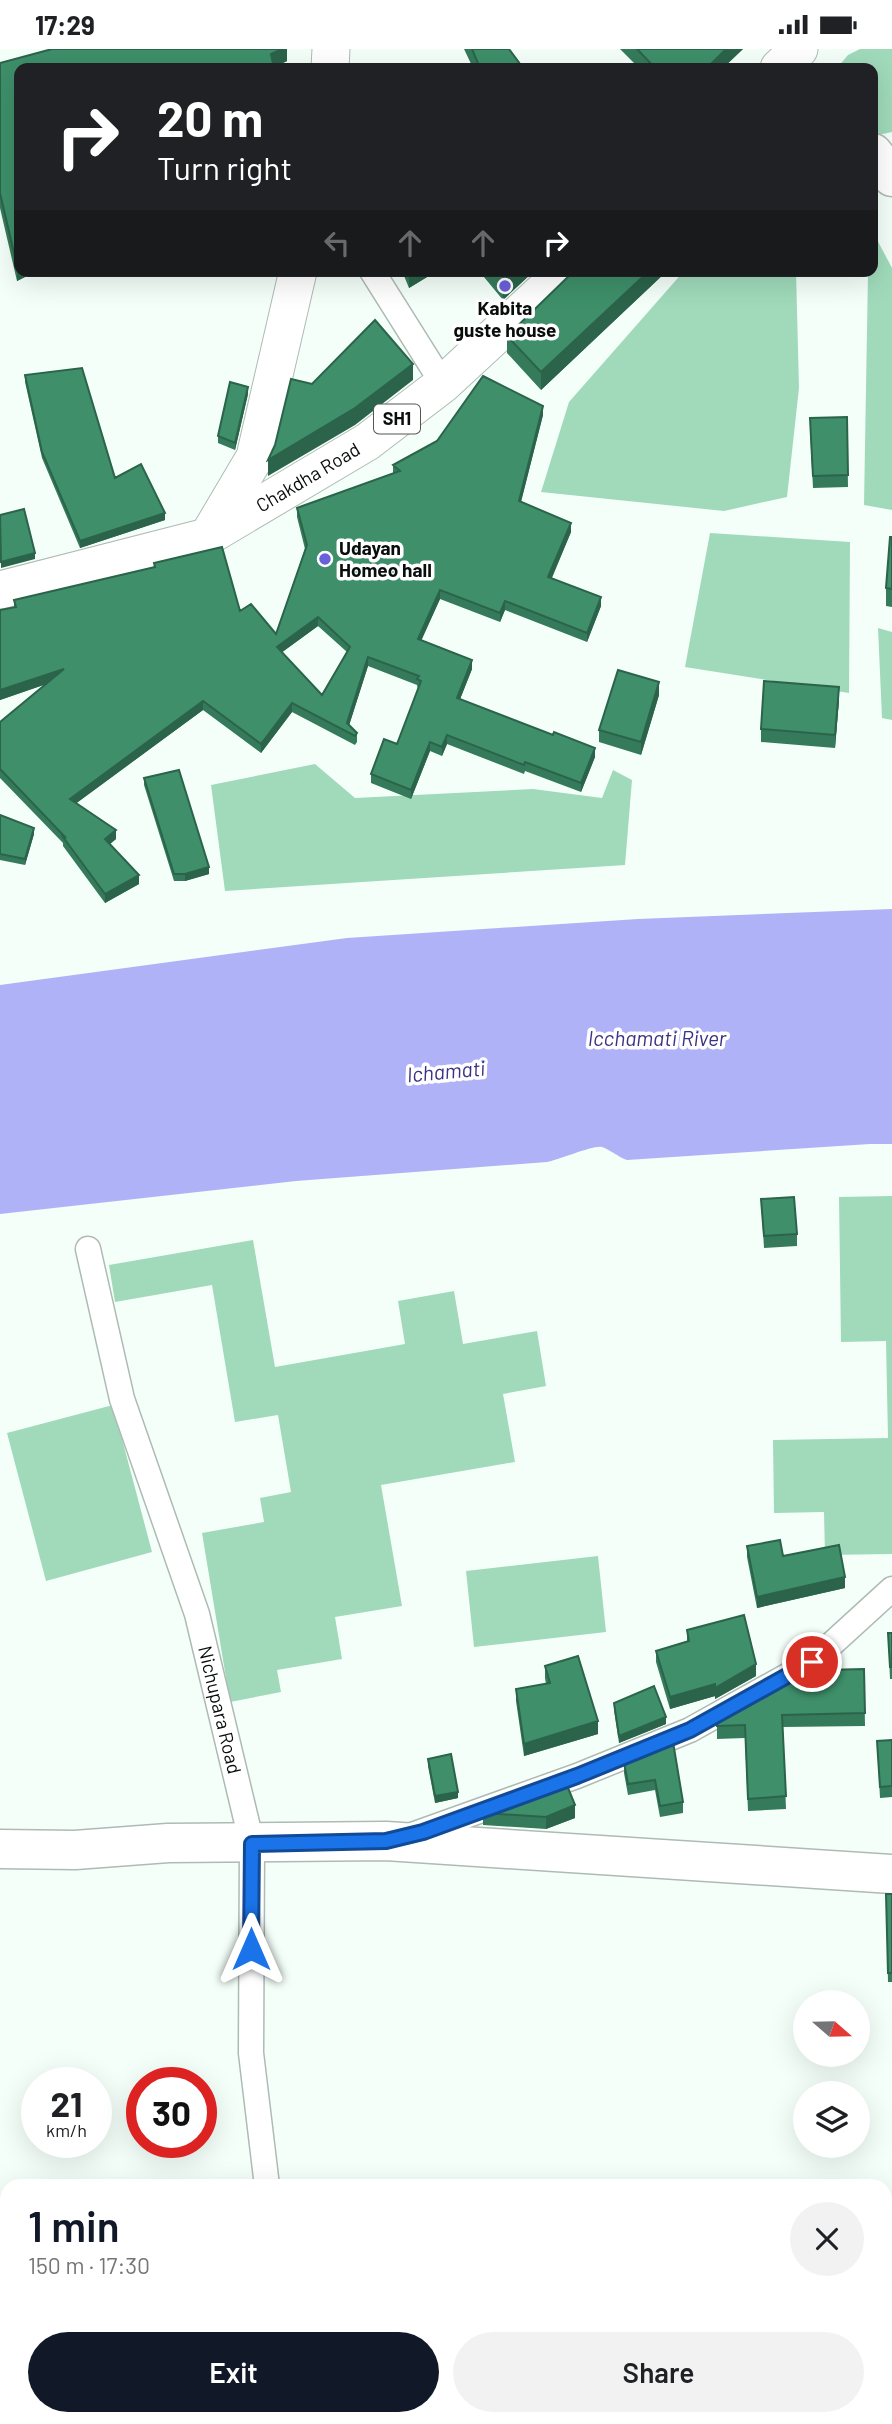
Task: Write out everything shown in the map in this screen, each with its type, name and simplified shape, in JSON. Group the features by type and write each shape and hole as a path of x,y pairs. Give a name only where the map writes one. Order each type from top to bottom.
{"highway":[{"path":"878,159 892,177"},
{"path":"0,1849 75,1850 168,1843 386,1841 892,1874"}],"main road":[{"path":"784,63 799,49"},
{"path":"207,537 255,457 297,277"},
{"name":"Chakdha Road","path":"0,590 207,537 367,442 443,384 559,277"}],"street":[{"path":"376,277 443,384"},
{"name":"Nichupara Road","path":"88,1249 122,1399 197,1614 252,1844 251,2053 266,2179"},
{"path":"386,1841 423,1832 474,1814 690,1730 812,1662 892,1589"}],"green space":[{"path":"860,49 892,49 892,132 878,135 878,63 841,63 848,55"},
{"path":"878,241 892,268 892,510 864,505 868,277 878,277"},
{"path":"679,277 796,277 799,388 787,497 724,511 541,492 569,402"},
{"path":"710,533 850,542 849,693 685,667"},
{"path":"878,628 892,632 892,720 882,718"},
{"path":"315,764 355,798 533,789 602,798 613,770 632,780 625,865 225,891 211,785"},
{"path":"892,1196 892,1554 825,1555 824,1512 774,1513 773,1440 888,1438 886,1341 841,1342 839,1197"},
{"path":"253,1240 275,1367 405,1344 398,1301 454,1291 463,1344 537,1331 546,1386 503,1394 515,1462 381,1485 402,1606 335,1617 342,1659 277,1670 281,1692 230,1702 202,1533 264,1522 260,1498 291,1492 278,1415 235,1422 212,1285 115,1302 109,1265"},
{"path":"113,1405 152,1552 46,1581 7,1433"},
{"path":"598,1556 606,1632 474,1647 466,1571"}],"water":[{"name":"Icchamati River","path":"892,909 892,1144 627,1160 598,1147 547,1162 296,1181 0,1214 0,985 347,938 638,919"}],"building":[{"path":"52,49 282,49 271,54 273,63 14,63 14,253 0,193 0,63"},
{"path":"472,49 509,49 519,63 478,63"},
{"path":"637,49 726,49 712,63 650,63"},
{"path":"568,277 643,277 541,372 507,336"},
{"path":"375,320 413,364 355,408 268,460 275,445 291,379 312,384"},
{"path":"82,368 115,478 141,464 165,513 80,541 42,452 25,375"},
{"path":"483,376 543,406 519,501 571,523 548,577 601,597 587,633 505,601 500,613 440,590 418,639 472,660 457,698 595,748 581,783 525,762 524,765 447,735 442,747 430,742 411,790 371,774 384,739 397,744 421,681 417,679 419,676 368,657 347,723 357,733 355,736 292,703 261,744 203,701 70,799 116,830 105,839 139,875 105,894 63,837 66,838 0,769 0,722 64,669 0,690 0,610 16,607 14,600 155,567 154,563 222,547 240,611 251,604 276,634 307,545 297,508 400,471 393,465 437,441","holes":["318,617 350,647 322,695 277,647"]},
{"path":"230,382 248,387 235,443 218,436"},
{"path":"847,417 848,475 813,476 810,418"},
{"path":"24,509 35,553 1,562 0,515"},
{"path":"892,537 892,589 886,588"},
{"path":"618,670 659,682 641,742 599,730"},
{"path":"764,681 839,687 835,735 761,729"},
{"path":"179,770 209,867 185,874 174,874 144,778"},
{"path":"0,815 34,828 25,859 0,854"},
{"path":"794,1197 797,1234 764,1236 761,1199"},
{"path":"780,1540 783,1556 839,1545 845,1577 757,1597 747,1546"},
{"path":"744,1615 756,1664 715,1688 715,1684 670,1697 656,1651 689,1641 687,1630"},
{"path":"888,1633 892,1633 892,1667 890,1667"},
{"path":"578,1656 598,1721 524,1744 516,1689 550,1683 545,1666"},
{"path":"864,1669 865,1713 782,1715 786,1796 748,1799 745,1725 717,1726 717,1720 787,1681 823,1679 823,1670"},
{"path":"654,1686 666,1717 619,1736 614,1703"},
{"path":"892,1740 892,1786 880,1787 877,1741"},
{"path":"673,1742 683,1802 660,1806 655,1780 628,1784 624,1762"},
{"path":"451,1754 458,1792 435,1796 428,1759"},
{"path":"566,1783 575,1805 546,1817 483,1813"},
{"path":"886,1894 892,1894 892,1973 888,1973"}],"place":[{"name":"Kabita guste house","path":"505,286"},
{"name":"Udayan Homeo hall","path":"325,559"}],"route":[{"path":"251,1949 252,1844 386,1841 423,1832 577,1776 690,1730 812,1662"}],"water label":[{"name":"Ichamati","path":"446,1072"}]}
